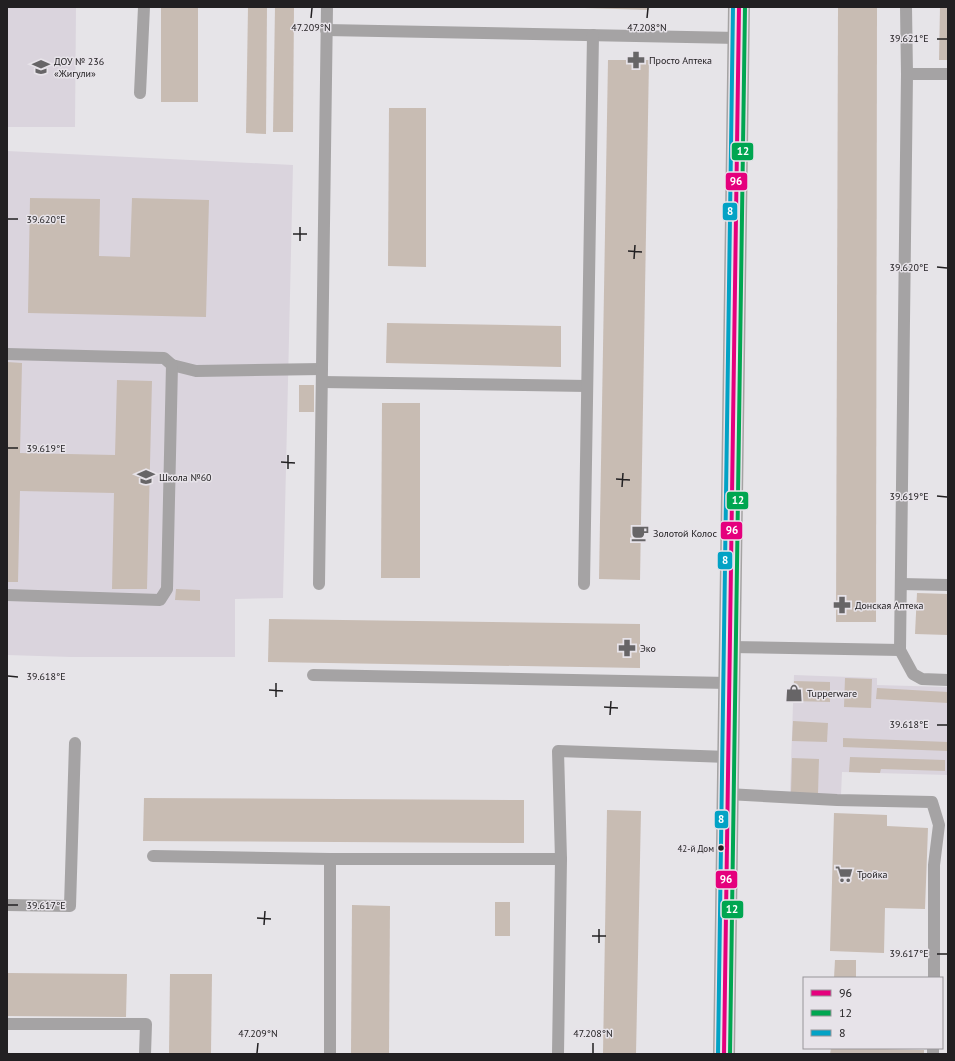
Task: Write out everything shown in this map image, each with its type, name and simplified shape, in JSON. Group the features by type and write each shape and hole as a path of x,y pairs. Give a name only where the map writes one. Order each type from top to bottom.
{"main road":[{"path":"724,1054 739,7"}],"lane":[{"path":"140,93 144,7"},
{"path":"319,584 327,7"},
{"path":"906,7 907,74 900,650 913,674 922,679 948,680"},
{"path":"326,30 738,38"},
{"path":"584,584 593,35"},
{"path":"907,74 948,74"},
{"path":"7,354 164,358 172,365 196,371 322,369"},
{"path":"7,595 160,600 167,588 172,365"},
{"path":"322,382 587,386"},
{"path":"901,584 948,585"},
{"path":"730,647 900,650"},
{"path":"313,675 729,683"},
{"path":"7,905 70,906 75,743"},
{"path":"558,1054 561,859 558,751 728,756"},
{"path":"728,794 837,800 932,802 939,825 934,865 934,977"},
{"path":"153,856 330,859 561,859"},
{"path":"330,859 330,1054"},
{"path":"7,1024 146,1024 145,1054"}],"shaded area":[{"name":"ДОУ № 236 «Жигули»","path":"7,7 76,7 75,127 7,127"},
{"name":"Школа №60","path":"7,151 293,165 283,598 235,599 235,657 71,657 7,655"},
{"path":"794,675 877,678 877,685 948,687 948,775 842,772 841,795 790,793"}],"building":[{"path":"161,7 198,7 198,102 161,102"},
{"path":"248,7 267,7 266,134 246,133"},
{"path":"275,7 294,7 293,132 273,132"},
{"path":"649,7 649,10 584,8"},
{"path":"838,7 877,7 876,622 836,622"},
{"path":"940,7 948,7 948,60 939,60"},
{"path":"608,60 649,60 640,580 599,579"},
{"path":"389,108 426,108 426,267 388,266"},
{"path":"30,198 100,199 99,256 130,257 132,198 209,200 206,317 28,313"},
{"path":"387,323 561,326 561,367 386,363"},
{"path":"7,362 22,363 20,453 115,455 117,380 152,381 147,589 112,589 114,493 20,491 18,582 7,582"},
{"path":"299,385 314,385 314,412 299,412"},
{"path":"382,403 420,403 420,578 381,578"},
{"path":"176,589 200,590 200,601 175,600"},
{"path":"917,593 948,594 948,635 915,634"},
{"path":"269,619 640,624 640,668 268,662"},
{"path":"845,678 872,679 871,708 844,707"},
{"path":"794,681 830,682 830,702 793,701"},
{"path":"877,688 948,692 948,703 876,699"},
{"path":"793,721 828,723 827,742 792,741"},
{"path":"843,738 948,742 948,751 843,747"},
{"path":"850,757 945,760 945,771 881,769 880,773 849,772"},
{"path":"792,758 819,759 818,794 791,793"},
{"path":"144,798 524,800 524,843 143,841"},
{"path":"607,810 641,811 636,1054 603,1054"},
{"path":"834,813 887,815 887,826 928,828 925,909 885,908 884,953 830,951"},
{"path":"495,902 510,902 510,936 495,936"},
{"path":"352,905 390,906 389,1054 351,1054"},
{"path":"835,960 856,960 856,977 834,977"},
{"path":"7,973 127,974 126,1017 7,1016"},
{"path":"170,974 212,974 211,1054 169,1054"},
{"path":"831,1049 924,1050 924,1054 830,1054"}],"transit line":[{"name":"8","path":"718,1054 733,7"},
{"name":"96","path":"724,1054 739,7"},
{"name":"12","path":"730,1054 745,7"}],"place":[{"name":"Просто Аптека","path":"636,60"},
{"name":"ДОУ № 236 «Жигули»","path":"41,67"},
{"name":"Школа №60","path":"146,477"},
{"name":"Золотой Колос","path":"640,533"},
{"name":"Донская Аптека","path":"842,605"},
{"name":"Эко","path":"627,648"},
{"name":"Tupperware","path":"794,693"},
{"name":"42-й Дом","path":"721,848"},
{"name":"Тройка","path":"844,874"}]}
